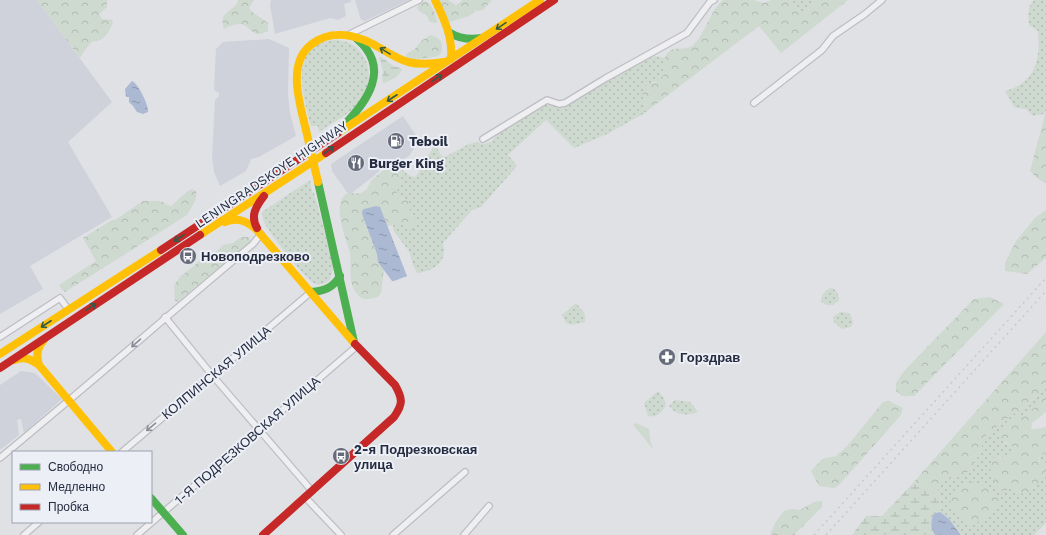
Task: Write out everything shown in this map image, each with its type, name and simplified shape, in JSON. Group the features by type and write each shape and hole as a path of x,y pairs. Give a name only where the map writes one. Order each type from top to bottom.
{"main road":[{"path":"356,344 306,130 298,82 298,65 301,56 312,43 320,38 334,35 350,36 370,42 409,63 430,65 450,60 452,49 450,34 435,0"},
{"name":"LENINGRADSKOYE HIGHWAY","path":"0,354 329,140 540,0"},
{"name":"LENINGRADSKOYE HIGHWAY","path":"0,368 274,188 554,0"},
{"path":"450,34 455,37 466,39 484,37"},
{"path":"329,140 359,110 370,93 372,86 374,71 371,58 365,47 350,36"},
{"path":"261,234 253,222 254,212 261,200 274,188"},
{"path":"217,225 230,220 242,220 250,224 261,234 356,344 395,385 402,402 398,412 263,535"},
{"path":"311,292 329,289 337,282 340,276"},
{"path":"46,337 41,342 37,352 36,358 39,364 111,451"},
{"path":"9,362 25,358 33,360 39,364"},
{"path":"152,499 183,535"}],"street":[{"path":"350,36 419,0"},
{"path":"483,139 547,100 559,104 565,103 613,74 687,33 710,2 714,0"},
{"path":"754,104 822,50 833,36 865,14 882,0"},
{"path":"0,458 253,244 261,234"},
{"name":"КОЛПИНСКАЯ УЛИЦА","path":"123,451 311,292"},
{"path":"0,337 60,298 68,309"},
{"path":"165,317 212,375 312,491"},
{"name":"1-Я ПОДРЕЗКОВСКАЯ УЛИЦА","path":"152,522 260,430 356,344"},
{"path":"393,535 465,472"},
{"path":"305,497 341,535"},
{"path":"464,535 489,506"},
{"path":"24,535 38,523"},
{"name":"1-Я ПОДРЕЗКОВСКАЯ УЛИЦА","path":"137,535 151,523"}],"shaded area":[{"path":"0,0 37,0 112,102 68,142 112,217 30,266 43,289 0,314"},
{"path":"271,0 351,0 351,2 344,4 346,16 338,20 330,18 275,34 270,5"},
{"path":"355,0 409,0 365,21 361,20"},
{"path":"269,39 289,48 288,94 290,113 296,136 259,157 251,159 246,171 220,186 214,172 212,157 215,100 219,96 219,93 214,90 216,49 223,42"},
{"path":"403,116 419,140 409,156 397,164 392,162 386,164 375,175 349,195 332,171 331,164"},
{"path":"21,371 35,373 62,399 24,433 21,419 17,420 19,435 0,450 0,385"}],"green space":[{"path":"37,0 107,0 107,7 99,14 102,19 113,20 104,38 90,44 80,58"},
{"path":"238,0 254,0 249,8 268,23 268,31 258,34 240,24 232,25 224,29 223,20 225,14 237,4"},
{"path":"448,0 456,5 463,0 492,0 483,10 475,11 469,16 450,22 444,16 439,1"},
{"path":"723,0 753,0 763,3 772,0 792,0 798,9 802,12 808,13 809,5 815,0 848,0 781,53 759,26 643,114 645,107 642,92 646,85 661,81 665,57 671,50 689,48 692,46 700,37 714,11"},
{"path":"792,0 815,0 809,5 808,13 802,12 798,9"},
{"path":"1034,0 1046,0 1046,111 1044,114 1033,116 1026,109 1015,108 1005,91 1023,82 1029,76 1037,60 1039,41 1038,31 1029,25 1028,18 1029,9"},
{"path":"426,1 434,10 437,19 436,23 430,22 426,15 417,8 419,4"},
{"path":"431,35 438,38 441,43 442,51 439,55 413,60 406,57 407,53 414,50 421,41"},
{"path":"333,40 350,43 362,54 368,69 368,84 366,91 358,105 319,132 318,126 311,126 303,94 302,70 305,59 310,51 320,43"},
{"path":"655,56 665,58 664,74 661,81 653,82 642,92 645,107 643,114 607,134 574,148 546,120 508,155 517,166 481,207 472,210 443,243 443,258 438,265 430,270 417,273 409,251 393,230 393,224 406,224 413,216 408,209 405,199 396,196 398,185 401,180 402,169 408,175 415,177 433,147 437,148 441,155 445,157 469,144 476,142 484,144 491,142 499,132 545,105 566,105 624,70"},
{"path":"379,57 402,70 394,78 383,83 383,71"},
{"path":"1046,111 1046,183 1045,183 1030,171"},
{"path":"394,164 399,164 401,168 396,196 409,201 410,211 416,225 411,232 406,224 387,226 380,207 376,206 362,214 377,254 378,262 384,269 381,293 378,297 364,299 358,295 352,286 350,254 341,220 340,203 347,194 365,191 374,178"},
{"path":"310,180 312,192 314,193 334,265 330,280 323,284 316,284 304,274 288,256 263,221 262,212"},
{"path":"191,189 196,191 196,197 187,215 65,292 62,290 59,285 96,261 83,238 112,220 115,220 143,201 158,201 172,206"},
{"path":"1046,210 1046,258 1027,274 1005,271 1005,263 1016,241 1036,217"},
{"path":"241,237 250,237 250,242 177,302 175,301 174,285 180,277 205,257 215,253 223,245 233,243"},
{"path":"830,288 837,292 839,300 833,305 826,305 821,301 821,299 824,293"},
{"path":"990,297 1004,304 914,396 902,396 896,391 896,383 904,371 974,299"},
{"path":"576,303 585,314 585,322 572,325 566,323 562,315"},
{"path":"840,312 849,313 853,322 851,327 842,329 834,322 833,317"},
{"path":"1046,332 1046,386 1036,397 988,433 982,441 981,452 969,471 960,476 950,477 940,481 938,492 921,485 912,484"},
{"path":"1046,386 1046,398 1044,397 1037,406 1024,416 1014,417 1005,424 1005,443 1011,445 1014,450 1011,455 1005,459 1000,457 991,462 991,474 999,489 1004,491 1010,488 1016,489 1020,493 1035,488 1038,482 1040,456 1046,452 1046,523 1034,535 962,535 949,519 940,512 941,501 938,492 939,481 950,477 960,476 969,471 981,452 982,441 988,433 1036,397"},
{"path":"658,391 664,398 666,405 659,414 648,416 644,403"},
{"path":"1044,397 1046,398 1046,412 1032,423 1031,429 1046,427 1046,452 1040,456 1039,462 1044,465 1044,475 1040,482 1026,495 1010,488 1004,491 999,489 991,475 990,468 993,459 994,457 1005,459 1011,455 1014,450 1011,445 1001,439 1000,435 1002,427 1018,414 1024,416 1027,414"},
{"path":"675,400 690,402 698,412 682,414 675,412 669,406"},
{"path":"889,401 903,408 901,415 839,485 834,488 819,486 811,471 822,459 836,456 848,445 883,402"},
{"path":"636,423 649,429 653,449 633,425"},
{"path":"972,482 977,482 999,496 1000,501 988,515 972,525 957,515 950,506 953,492"},
{"path":"912,484 921,485 938,492 941,501 940,512 933,514 931,523 932,530 935,535 852,535 866,516 882,516"},
{"path":"822,501 822,507 794,535 770,535 775,523 784,511 792,509 800,510 814,502"}],"water":[{"path":"132,81 143,95 148,112 143,114 137,112 129,102 129,97 126,97 125,89"},
{"path":"376,206 380,207 407,276 394,281 392,281 378,262 377,254 362,214 364,209"},
{"path":"940,512 949,519 961,535 935,535 931,525 933,514"}],"railway":[{"path":"814,535 1046,278"},
{"path":"826,535 1046,291"}],"traffic: fast":[{"path":"450,33 458,37 473,39 482,38"},
{"path":"343,126 361,106 372,84 374,73 373,61 367,50 357,39"},
{"path":"318,182 354,342"},
{"path":"311,292 328,288 340,276"},
{"path":"152,499 183,535"}],"traffic: slow":[{"path":"435,0 445,21 451,43 451,59"},
{"path":"338,133 540,0"},
{"path":"306,130 298,96 297,73 299,62 304,52 312,44 319,40 334,35 350,36 373,44 408,62 417,64 444,62"},
{"path":"306,130 318,182"},
{"path":"200,235 326,153"},
{"path":"225,222 238,220 250,224 257,230 355,344"},
{"path":"0,354 161,250"},
{"path":"39,365 38,352 44,340"},
{"path":"14,360 21,358 27,359 39,365 111,451"}],"traffic: jam":[{"path":"326,153 554,0"},
{"path":"161,250 338,133"},
{"path":"257,228 254,215 264,196"},
{"path":"0,368 200,235"},
{"path":"263,535 394,417 399,408 401,398 395,385 355,344"}],"place":[{"name":"Teboil","path":"396,141"},
{"name":"Burger King","path":"356,163"},
{"name":"Новоподрезково","path":"188,256"},
{"name":"Горздрав","path":"667,357"},
{"name":"2-я Подрезковская улица","path":"341,456"}]}
